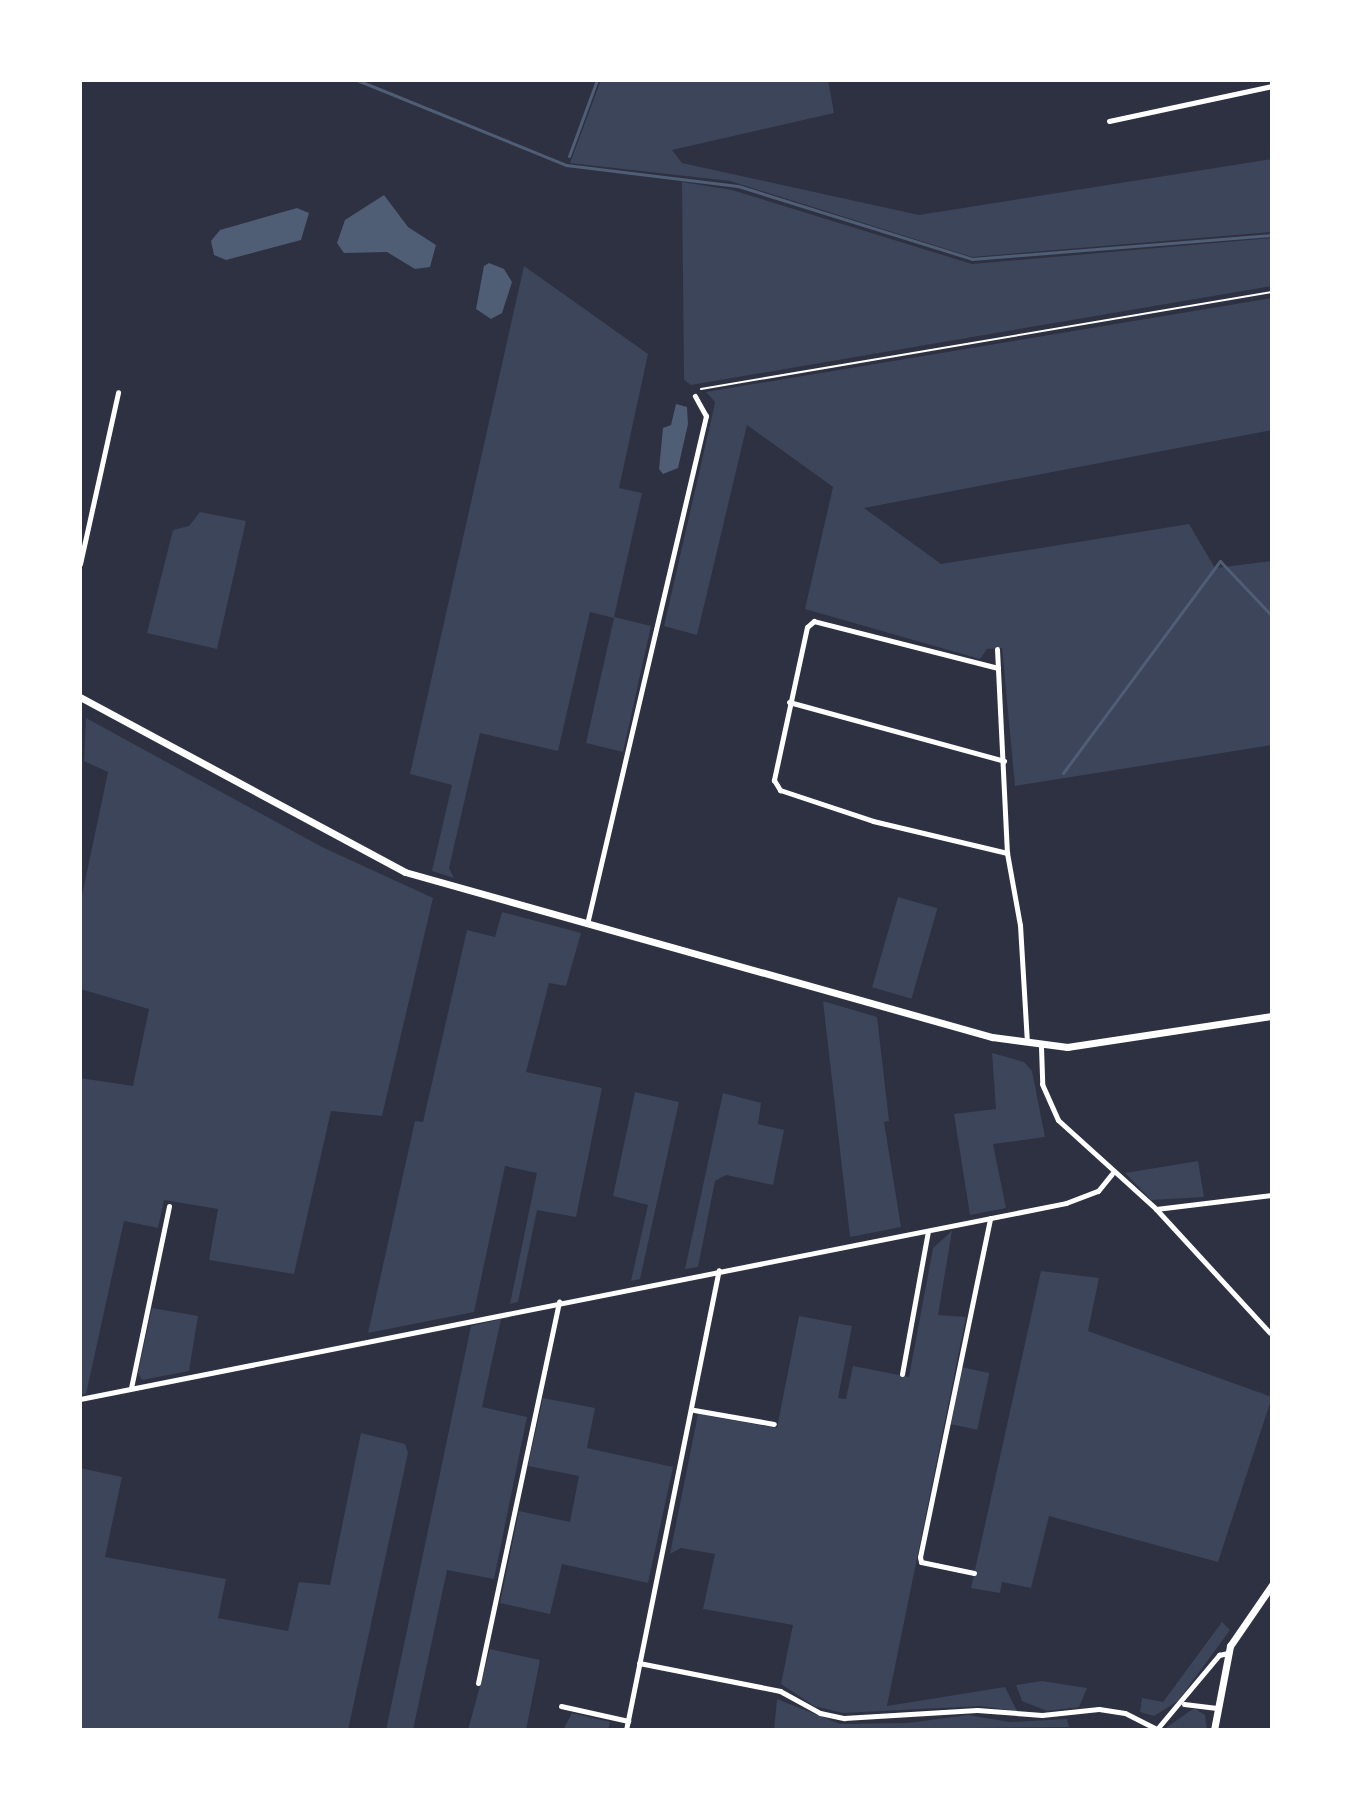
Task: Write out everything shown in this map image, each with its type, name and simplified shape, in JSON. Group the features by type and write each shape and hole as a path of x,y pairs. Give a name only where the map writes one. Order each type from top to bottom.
{"street":[{"path":"1109,121 1272,86"},
{"path":"80,564 118,392"},
{"path":"587,925 706,416 695,396"},
{"path":"998,668 814,621 807,627 774,766 780,790 873,821 1007,853"},
{"path":"997,649 1007,853 1020,925 1027,1044"},
{"path":"80,697 405,872 587,925 1027,1044 1041,1047 1272,1016"},
{"path":"789,702 1004,761"},
{"path":"1041,1047 1050,1108 1112,1174 1156,1209 1270,1333"},
{"path":"80,1399 1080,1200 1104,1186 1112,1174"},
{"path":"1156,1209 1272,1195"},
{"path":"131,1388 169,1206"},
{"path":"974,1573 921,1562 920,1557 990,1218"},
{"path":"902,1374 928,1231"},
{"path":"626,1730 694,1410 719,1270"},
{"path":"478,1683 559,1302"},
{"path":"694,1410 774,1424"},
{"path":"1214,1730 1228,1653 1272,1585"},
{"path":"639,1663 780,1691 820,1713 844,1718 977,1710 1042,1715 1099,1709 1125,1713 1157,1730 1183,1704 1214,1660 1228,1653"},
{"path":"1183,1704 1217,1708"},
{"path":"561,1706 628,1721"}],"path":[{"path":"695,396 703,387 1272,292"}],"shaded area":[{"path":"601,80 828,80 834,113 672,150 682,163 919,215 1272,159 1272,232 972,257 730,181 570,163"},
{"path":"682,182 732,190 972,264 1272,238 1272,286 691,385 684,380"},
{"path":"384,195 408,227 436,245 430,267 415,269 387,252 344,253 337,243 345,220"},
{"path":"297,208 309,213 301,240 226,260 214,255 211,241 220,230"},
{"path":"489,263 504,269 512,282 502,313 491,319 476,309 484,266"},
{"path":"524,266 648,354 619,488 642,493 614,617 651,626 623,752 586,743 614,618 590,612 558,751 480,733 449,868 454,878 432,871 452,785 410,774"},
{"path":"1272,298 1272,430 864,508 941,564 1189,524 1215,568 1272,561 1272,745 1015,786 1002,648 987,649 980,659 805,609 833,487 747,425 697,635 664,626 715,402 706,392"},
{"path":"676,404 687,407 688,424 678,468 663,474 659,469 663,428 671,425"},
{"path":"200,512 246,521 217,649 147,633 173,530 189,526"},
{"path":"86,718 322,847 433,898 382,1116 331,1111 294,1274 209,1260 218,1209 164,1200 158,1228 124,1221 86,1394 80,1395 80,1078 133,1086 149,1009 80,989 80,905 108,772 84,761"},
{"path":"898,897 937,908 912,999 872,987"},
{"path":"502,912 581,933 566,986 549,983 526,1072 602,1088 576,1217 537,1210 518,1302 510,1304 537,1173 505,1166 474,1312 368,1333 415,1121 423,1122 467,930 495,937"},
{"path":"823,1001 877,1017 889,1121 884,1122 901,1227 850,1237"},
{"path":"992,1053 1024,1062 1032,1071 1045,1137 993,1144 1006,1208 970,1215 954,1114 996,1109"},
{"path":"635,1092 679,1102 640,1279 631,1281 648,1205 613,1196"},
{"path":"723,1093 761,1103 758,1124 784,1130 773,1185 726,1175 715,1181 698,1267 685,1269"},
{"path":"1198,1161 1204,1197 1151,1200 1125,1173"},
{"path":"952,1231 938,1315 966,1317 887,1706 1005,1687 1017,1711 980,1706 843,1713 814,1706 781,1684 793,1625 703,1609 715,1554 681,1548 670,1554 698,1414 777,1428 799,1316 852,1326 838,1398 846,1399 853,1366 909,1377 933,1248"},
{"path":"1041,1271 1099,1278 1088,1331 1272,1397 1218,1562 1049,1516 1031,1588 1002,1582 1000,1593 971,1588"},
{"path":"152,1308 198,1316 189,1371 142,1380 138,1373"},
{"path":"501,1319 482,1407 527,1417 494,1579 447,1570 413,1730 386,1730 471,1326"},
{"path":"961,1367 989,1373 977,1430 949,1424"},
{"path":"543,1398 595,1408 587,1448 673,1467 648,1583 562,1564 550,1614 500,1603 519,1511 570,1522 579,1476 528,1466"},
{"path":"361,1433 405,1444 408,1453 348,1730 80,1730 80,1468 122,1477 105,1557 226,1579 218,1618 288,1631 299,1582 330,1585"},
{"path":"1222,1622 1230,1630 1178,1701 1154,1716 1140,1712 1142,1698 1163,1702"},
{"path":"490,1649 540,1660 526,1730 468,1730"},
{"path":"1042,1681 1087,1688 1079,1707 1047,1711 1022,1701 1016,1685"},
{"path":"777,1699 840,1724 908,1723 968,1715 1010,1722 1067,1719 1069,1727 774,1730"},
{"path":"1194,1708 1205,1715 1207,1730 1163,1730"},
{"path":"572,1713 610,1722 608,1730 563,1730"}],"waterway":[{"path":"357,80 566,165 738,186 972,259 1272,235"},
{"path":"569,156 597,80"},
{"path":"1063,773 1220,561 1272,616"}]}
